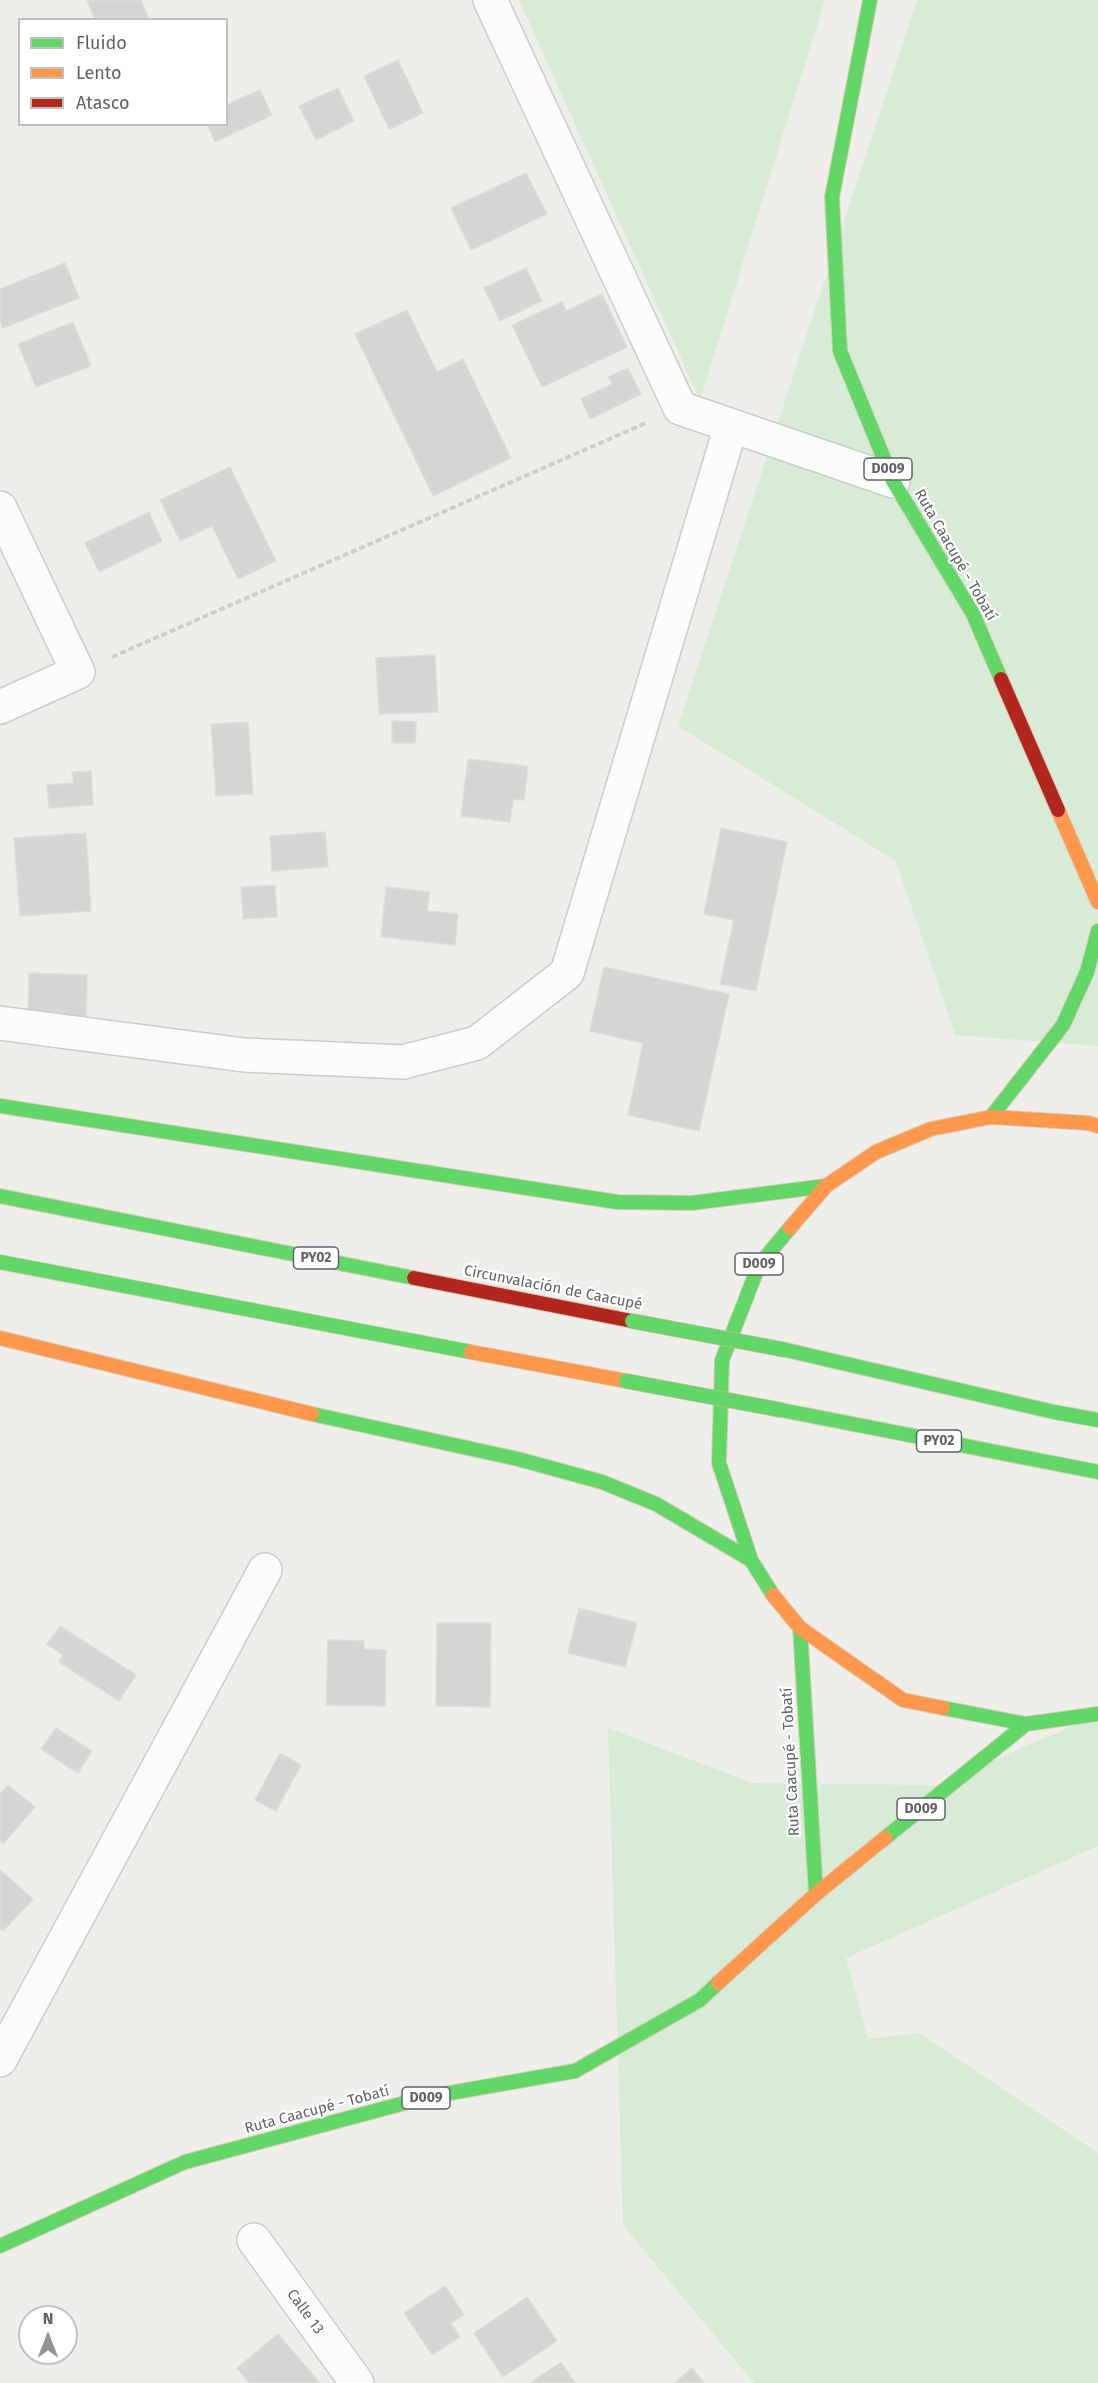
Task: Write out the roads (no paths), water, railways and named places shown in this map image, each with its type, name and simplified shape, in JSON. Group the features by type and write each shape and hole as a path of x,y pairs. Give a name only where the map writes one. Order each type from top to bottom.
{"main road":[{"name":"Ruta Caacupé - Tobatí","path":"870,0 832,197 840,351 893,481 973,614 1098,902"},
{"path":"991,1117 1063,1026 1087,972 1098,931"},
{"path":"0,1106 617,1202 692,1203 826,1186"},
{"name":"D009","path":"1098,1126 1088,1123 991,1117 931,1129 876,1152 826,1186 759,1264 722,1360 719,1463 751,1560 766,1586 800,1628 903,1700 1026,1724 1098,1714"},
{"name":"Circunvalación de Caacupé","path":"0,1196 786,1350 1054,1412 1098,1420"},
{"name":"PY02","path":"0,1262 1098,1472"},
{"path":"0,1338 251,1401 518,1459 602,1482 656,1504 751,1560"},
{"name":"Ruta Caacupé - Tobatí","path":"800,1628 816,1894"},
{"name":"Ruta Caacupé - Tobatí","path":"0,2246 185,2162 426,2097 575,2071 700,2000 816,1894 1026,1724"}],"street":[{"path":"490,0 680,408 893,481"},
{"path":"0,1023 243,1054 402,1062 477,1043 567,973 731,426"},
{"path":"0,508 78,672 0,707"},
{"path":"0,2060 264,1570"},
{"name":"Calle 13","path":"254,2240 357,2383"}]}
